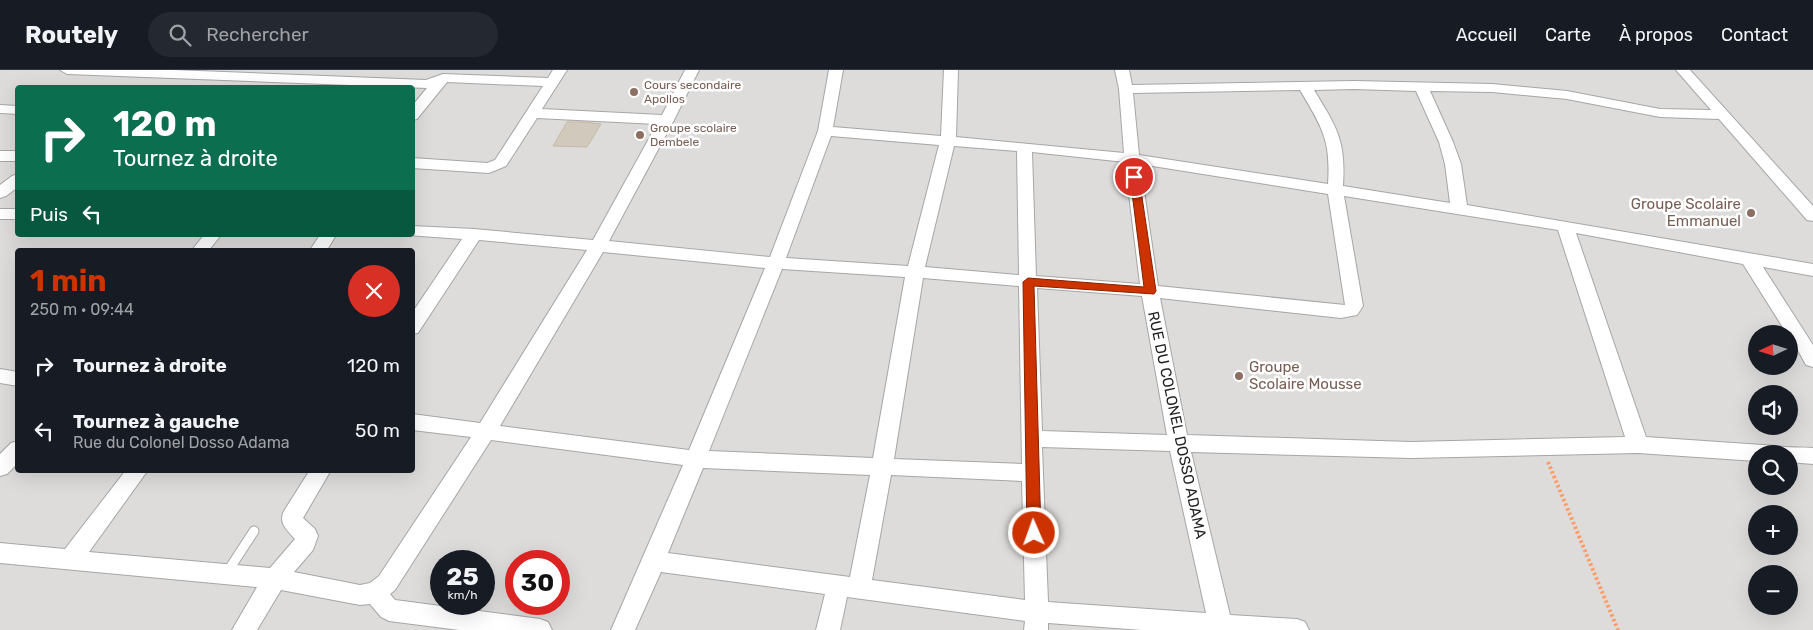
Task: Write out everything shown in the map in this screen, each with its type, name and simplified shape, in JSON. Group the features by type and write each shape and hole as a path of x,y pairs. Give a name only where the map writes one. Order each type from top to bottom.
{"street":[{"path":"67,70 145,72 341,85 427,84 446,74 556,76"},
{"path":"341,85 354,70"},
{"path":"0,553 68,561 275,579 360,595 375,593 387,583 487,431 598,246 667,120 692,70"},
{"path":"623,630 654,562 776,263 826,131 836,70"},
{"path":"828,630 848,588 882,467 915,272 948,140 951,70"},
{"name":"RUE DU COLONEL DOSSO ADAMA","path":"1122,70 1126,89 1132,158 1150,291 1179,445 1221,628"},
{"path":"1683,70 1813,216"},
{"path":"130,85 145,72"},
{"path":"415,112 446,74"},
{"path":"415,163 495,167 500,163 556,76"},
{"path":"415,231 474,234 776,263 1150,291 1341,312 1351,311 1354,306 1335,190 1337,160 1334,142 1327,124 1305,86"},
{"path":"1126,89 1421,86 1528,91 1567,95 1660,113 1723,115"},
{"path":"1421,86 1446,142 1453,164 1459,210"},
{"path":"0,109 15,110"},
{"path":"533,113 667,120"},
{"path":"826,131 948,140 1132,158 1565,226 1813,270"},
{"path":"1024,147 1036,621"},
{"path":"0,156 15,156"},
{"path":"0,193 15,181"},
{"path":"0,214 15,214"},
{"path":"1565,226 1638,445"},
{"path":"415,323 474,234"},
{"path":"202,248 211,237"},
{"path":"319,248 327,237"},
{"path":"1749,259 1813,360"},
{"path":"0,376 15,378"},
{"path":"415,422 696,459 1032,473"},
{"path":"1032,439 1179,445 1411,450 1638,445 1748,452"},
{"path":"0,468 15,452"},
{"path":"1798,455 1813,456"},
{"path":"68,561 136,473"},
{"path":"244,630 275,579 305,543 307,536 293,522 292,517 319,473"},
{"path":"654,562 848,588 1036,621 1297,630"},
{"path":"375,593 389,610 540,630"}],"lane":[{"path":"226,575 254,531"}],"path":[{"path":"1542,447 1618,630"}],"shaded area":[{"path":"0,70 1813,70 1813,630 0,630"}],"building":[{"path":"567,122 601,124 587,147 553,146"}],"place":[{"name":"Cours secondaire Apollos","path":"634,92"},
{"name":"Groupe scolaire Dembele","path":"640,135"},
{"name":"Groupe Scolaire Emmanuel","path":"1751,213"},
{"name":"Groupe Scolaire Mousse","path":"1239,376"}],"route":[{"path":"1034,533 1028,282 1150,291 1134,177"}]}
